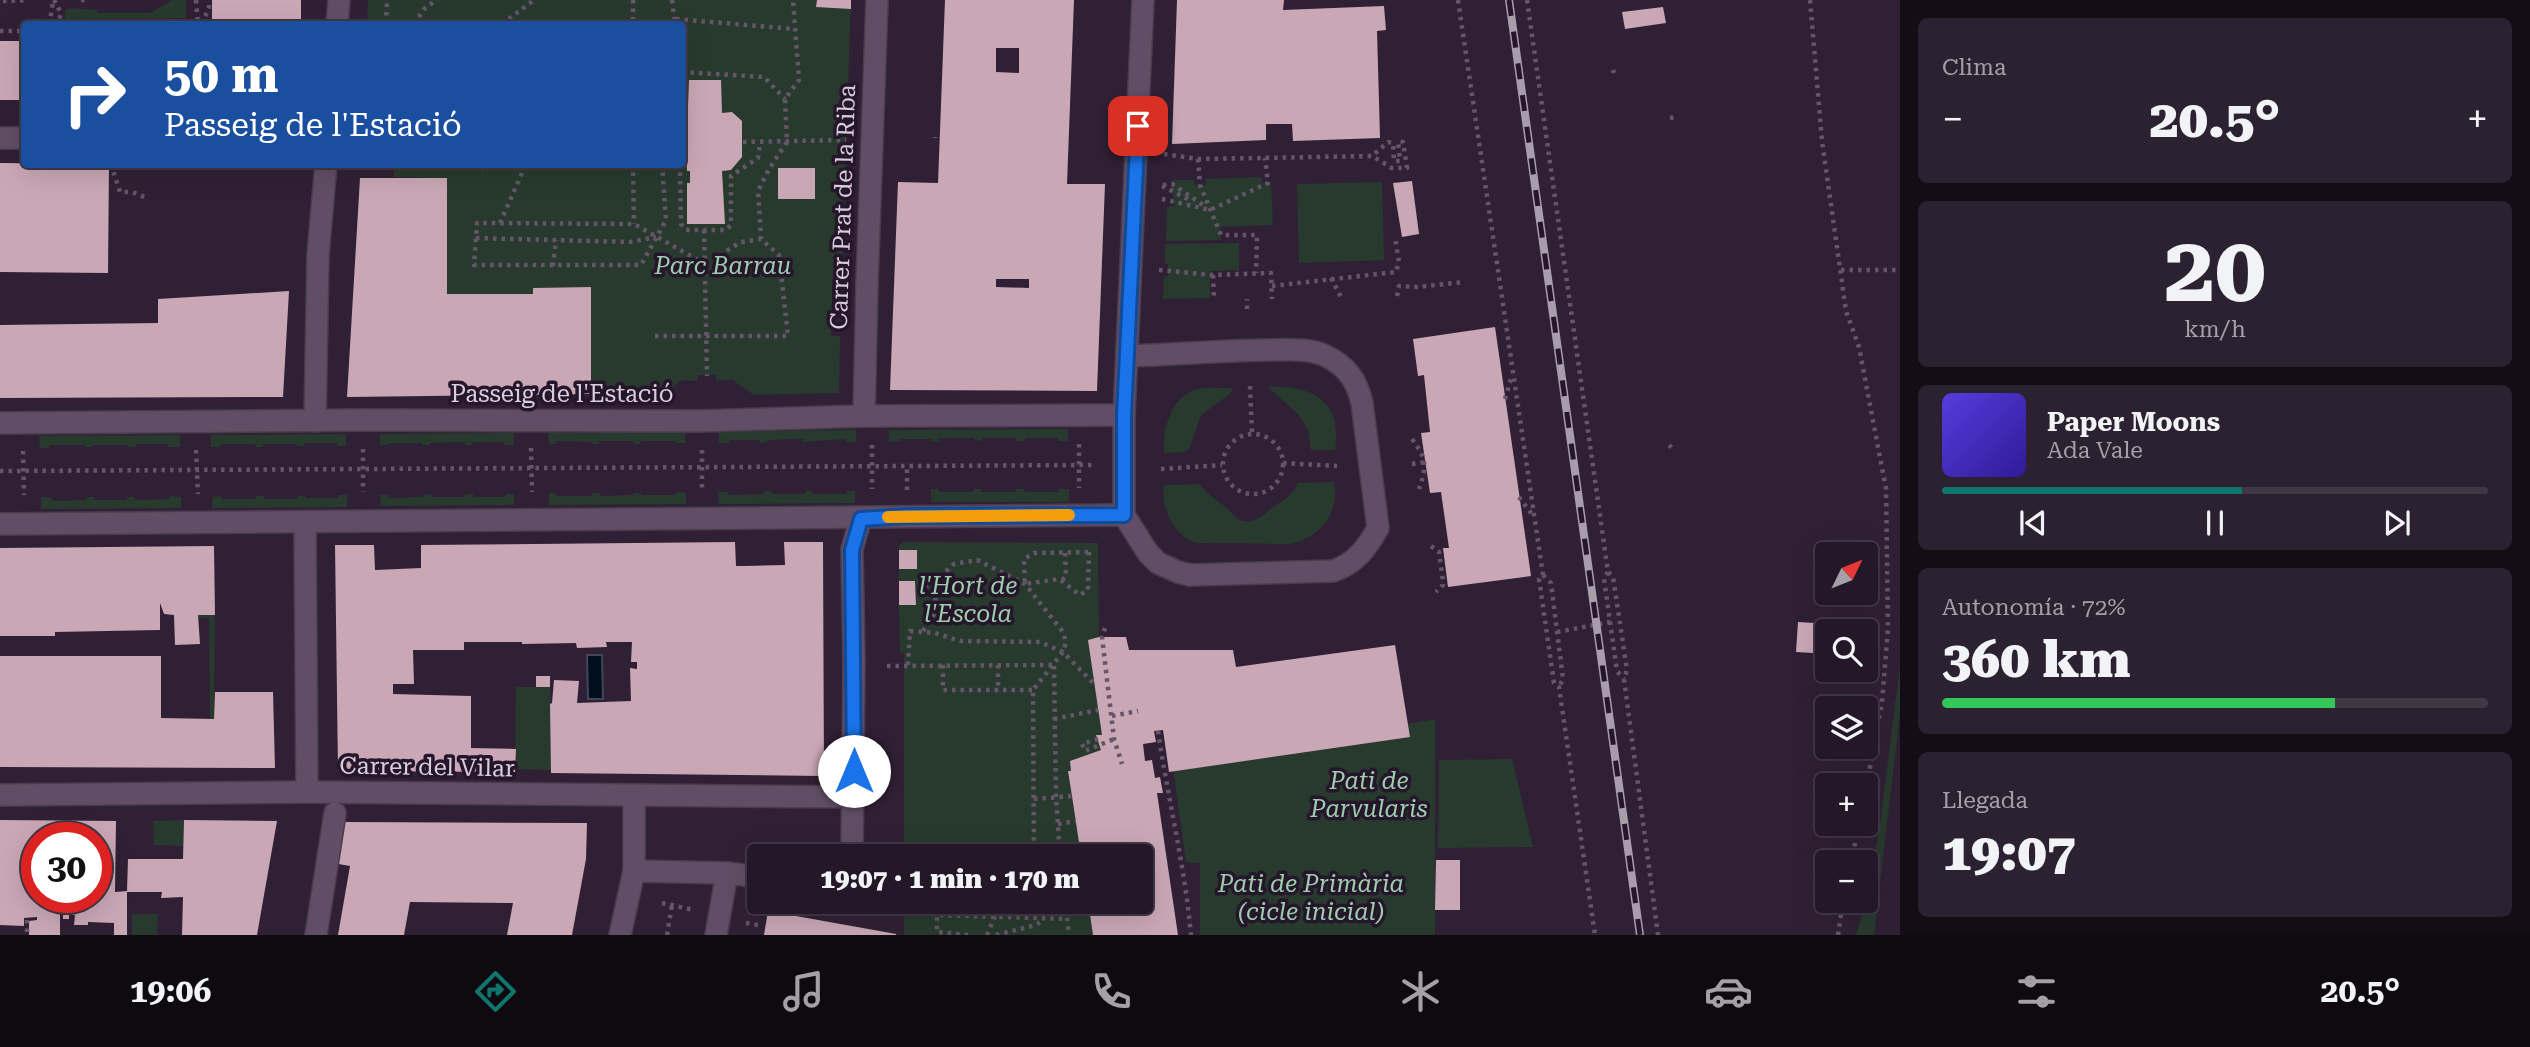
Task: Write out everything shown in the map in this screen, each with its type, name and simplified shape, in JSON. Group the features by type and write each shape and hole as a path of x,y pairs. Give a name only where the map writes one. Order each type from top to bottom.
{"street":[{"path":"337,21 339,0"},
{"name":"Carrer Prat de la Riba","path":"864,416 877,0"},
{"path":"1127,356 1306,350 1322,354 1339,363 1351,375 1359,390 1378,528 1368,547 1346,567 1333,571 1190,575 1158,563 1138,540 1124,515 1124,415 1143,0"},
{"path":"0,138 21,138"},
{"path":"316,421 318,255 326,168"},
{"name":"Passeig de l'Estació","path":"0,423 701,421 864,416 1124,415"},
{"path":"0,524 1124,515"},
{"path":"852,844 852,550 861,519"},
{"path":"305,523 307,792"},
{"name":"Carrer del Vilar","path":"0,794 307,792 854,797"},
{"path":"621,935 634,872 634,795"},
{"path":"316,935 335,813"},
{"path":"634,872 747,875"},
{"path":"716,935 727,873"}],"path":[{"path":"3,1 27,0"},
{"path":"50,21 54,0"},
{"path":"54,0 61,13 59,21"},
{"path":"81,0 87,0"},
{"path":"196,0 200,21"},
{"path":"202,21 209,7 209,0"},
{"path":"386,21 387,0"},
{"path":"416,21 425,8 437,0"},
{"path":"506,21 534,0"},
{"path":"633,0 634,21"},
{"path":"672,0 676,21"},
{"path":"655,336 788,336 779,255 761,239 758,191 787,142 785,99 799,80 793,0"},
{"path":"1458,0 1543,575 1551,583 1563,679 1559,687 1595,935"},
{"path":"1527,0 1608,572 1613,577 1627,670 1624,678 1658,935"},
{"path":"1810,0 1822,141 1846,311 1860,347 1886,489 1888,628 1882,702 1869,773"},
{"path":"686,22 785,26 794,29"},
{"path":"0,31 21,31"},
{"path":"686,72 764,77 785,99"},
{"path":"1670,118 1677,117"},
{"path":"743,142 846,140"},
{"path":"1170,154 1198,159 1372,156 1392,168 1407,168 1403,142 1398,142 1400,161 1394,161 1393,143 1388,142 1372,156"},
{"path":"680,168 681,224 686,230 726,230 730,227 731,176 758,158 760,143"},
{"path":"1168,200 1210,210 1268,183 1265,158"},
{"path":"1198,159 1200,185 1220,235 1257,235 1256,274"},
{"path":"112,168 120,192 132,192 147,198"},
{"path":"500,223 524,168"},
{"path":"633,168 634,224"},
{"path":"662,168 666,220 657,236 641,265 474,265 477,223 634,224 657,236 705,264"},
{"path":"1169,183 1210,210"},
{"path":"1169,190 1210,210"},
{"path":"704,230 707,376"},
{"path":"476,238 630,242 657,236"},
{"path":"1272,286 1396,272 1399,262 1395,238"},
{"path":"705,264 741,242 761,239"},
{"path":"553,266 556,240"},
{"path":"1164,270 1213,275 1271,273 1272,299"},
{"path":"1841,270 1900,270"},
{"path":"1213,275 1214,300"},
{"path":"1331,278 1341,297"},
{"path":"1397,296 1399,286 1418,287 1464,282"},
{"path":"1247,299 1247,309"},
{"path":"1505,398 1513,370"},
{"path":"1250,386 1252,434"},
{"path":"1252,434 1264,435 1274,442 1281,452 1283,463 1282,475 1275,485 1265,492 1253,495 1242,493 1231,486 1222,465 1224,453 1230,443 1240,436 1252,434"},
{"path":"1412,439 1423,454 1425,463 1419,489"},
{"path":"872,442 873,491"},
{"path":"1669,445 1675,451"},
{"path":"1283,463 1337,466"},
{"path":"1412,464 1425,463"},
{"path":"1079,465 1079,501"},
{"path":"1161,469 1222,465"},
{"path":"907,466 907,492"},
{"path":"0,471 1095,466"},
{"path":"702,467 702,492"},
{"path":"532,468 532,494"},
{"path":"363,469 363,494"},
{"path":"197,470 198,495"},
{"path":"24,471 24,497"},
{"path":"1519,498 1535,517"},
{"path":"1431,546 1439,552 1443,568 1443,585 1436,592"},
{"path":"1024,584 1024,559 1034,553 1089,552 1088,590 1080,595 1068,588 1062,580"},
{"path":"1024,584 1062,580 1066,577 1065,553"},
{"path":"923,631 937,610 936,586 943,573 954,564 977,560 1024,584 1063,632 1066,642 1063,652 1033,690 1034,844"},
{"path":"1608,572 1604,579 1617,671 1624,678"},
{"path":"1543,575 1539,579 1554,682 1559,687"},
{"path":"925,585 936,586"},
{"path":"1557,632 1610,622"},
{"path":"1105,628 1102,637 1114,739 1122,764"},
{"path":"908,665 910,631 923,631 960,641 1040,642 1063,652 1094,684"},
{"path":"943,665 943,690 1033,690"},
{"path":"998,665 998,691"},
{"path":"887,666 1054,665"},
{"path":"1054,665 1056,797 1060,844"},
{"path":"1054,719 1098,710"},
{"path":"1112,716 1138,711"},
{"path":"1158,731 1188,896 1191,935"},
{"path":"1098,738 1082,744 1085,751 1114,739"},
{"path":"1034,799 1072,796"},
{"path":"1058,824 1076,821"},
{"path":"667,935 673,905 704,912"},
{"path":"1838,935 1841,913"},
{"path":"1066,914 1069,935"},
{"path":"968,935 937,932 937,915 1067,919"},
{"path":"988,935 995,916"},
{"path":"996,935 1036,925 1044,919"},
{"path":"27,920 27,935"}],"green space":[{"path":"172,0 186,0 186,18 65,19 65,10 69,8 97,10 98,13 150,13"},
{"name":"Parc Barrau","path":"368,0 851,0 842,274 833,274 831,336 840,336 839,393 754,395 731,379 716,381 716,375 698,375 697,381 683,380 660,395 591,394 591,287 534,288 533,294 447,294 447,178 394,177 394,168 686,168 686,21 367,21"},
{"path":"1261,177 1262,183 1271,183 1273,225 1220,227 1221,240 1166,241 1167,207 1174,206 1172,180 1194,180 1195,186 1206,185 1206,179"},
{"path":"1382,182 1384,260 1299,263 1297,184"},
{"path":"1239,243 1239,270 1210,271 1210,298 1163,299 1164,277 1168,276 1165,244"},
{"path":"1268,387 1298,389 1321,399 1334,419 1335,450 1311,450 1308,430 1299,415"},
{"path":"1232,388 1231,393 1201,415 1189,449 1184,452 1164,453 1167,424 1181,398 1198,389"},
{"path":"1068,429 1068,441 1059,441 1058,438 1025,438 1025,441 1017,441 1016,438 983,438 982,441 974,438 939,438 939,441 900,439 889,442 889,430"},
{"path":"856,430 856,442 846,442 845,439 803,442 803,439 768,440 760,443 760,440 729,440 729,443 719,443 719,431"},
{"path":"685,431 685,443 641,441 640,444 634,444 633,441 599,441 599,444 592,444 556,441 556,444 549,444 548,433"},
{"path":"514,433 514,445 505,445 504,442 473,442 472,445 465,445 465,442 380,445 380,434"},
{"path":"346,434 346,446 337,446 337,443 305,443 304,446 263,444 263,447 256,447 255,444 221,444 220,447 211,447 211,435"},
{"path":"180,435 180,447 168,447 168,444 136,444 136,447 50,445 49,448 40,448 39,436"},
{"path":"1334,482 1335,494 1331,514 1319,530 1290,544 1196,543 1175,527 1164,502 1164,485 1199,484 1236,518 1246,522 1255,520 1286,498 1298,483"},
{"path":"931,489 938,489 939,492 973,492 974,489 981,489 981,492 1016,492 1016,489 1024,489 1025,492 1058,492 1059,489 1069,489 1069,502 931,502"},
{"path":"764,491 771,491 772,494 805,494 806,491 812,491 813,494 846,494 846,491 855,491 855,503 719,504 718,492 728,492 729,495 764,494"},
{"path":"676,492 686,493 686,504 549,505 549,493 556,493 556,496 592,496 592,493 599,493 600,496 633,493 675,495"},
{"path":"431,494 431,497 465,497 465,494 473,494 473,497 505,497 506,494 514,494 514,505 381,506 380,495 388,495 388,498 423,497"},
{"path":"339,495 347,495 347,507 212,508 213,497 221,496 221,499 256,499 256,496 263,496 264,499 298,499 298,496 338,498"},
{"path":"170,496 181,497 181,508 41,509 41,497 52,498 53,501 86,500 87,497 94,497 94,500 127,500 127,497 134,497 135,500 169,499"},
{"name":"l'Hort de l'Escola","path":"903,542 1098,543 1099,637 1126,637 1145,761 1110,766 1122,844 904,844 904,653 900,652 899,605 916,604 915,581 899,581 899,569 917,568 917,550 899,550"},
{"path":"198,615 215,615 214,719 210,719 209,618 198,618"},
{"path":"1900,666 1900,713 1878,901 1878,850 1875,850"},
{"path":"516,687 550,687 551,770 515,769"},
{"name":"Pati de Parvularis","path":"1435,719 1435,935 1200,935 1200,863 1186,862 1173,768"},
{"path":"1512,759 1533,847 1438,848 1439,760"},
{"path":"184,820 183,846 154,845 153,821"},
{"path":"1862,913 1877,913 1874,935 1856,935"},
{"path":"132,914 158,914 157,935 132,935"},
{"path":"768,914 785,914 904,935 764,935"},
{"path":"904,914 1090,914 1093,935 904,935"}],"water":[{"path":"587,655 602,655 603,699 588,699"}],"building":[{"path":"212,0 301,0 301,21 212,21"},
{"path":"817,0 851,0 851,9 816,7"},
{"path":"945,0 1074,0 1067,184 1105,184 1097,391 890,390 898,182 938,183","holes":["996,48 1019,48 1019,73 996,72","996,279 1029,279 1029,288 996,287"]},
{"path":"1177,0 1284,0 1283,10 1384,6 1386,30 1377,31 1380,138 1293,141 1292,124 1266,124 1266,140 1172,144"},
{"path":"1663,7 1666,23 1625,29 1622,12"},
{"path":"0,41 21,41 21,100 0,100"},
{"path":"689,80 721,80 722,113 732,112 742,121 742,157 731,170 722,171 725,224 687,224 687,183 690,183 690,171 687,171"},
{"path":"0,163 21,163 21,168 109,168 108,273 0,272"},
{"path":"778,168 815,168 815,199 778,199"},
{"path":"360,178 447,178 447,294 533,294 533,288 591,287 591,394 347,397"},
{"path":"1412,181 1419,234 1402,237 1393,183"},
{"path":"289,291 283,397 0,398 0,325 158,323 158,299"},
{"path":"1495,327 1531,576 1448,587 1443,548 1449,548 1441,492 1430,493 1421,433 1430,432 1424,375 1418,376 1413,339"},
{"path":"735,542 736,566 746,566 785,565 784,542 823,542 824,776 551,773 550,704 554,680 579,681 577,703 631,701 630,668 637,669 637,662 631,662 632,642 606,642 607,647 577,648 576,643 464,642 464,650 413,650 414,684 393,684 393,694 471,696 471,748 516,749 515,772 338,771 335,545 374,545 375,570 421,568 421,545"},
{"path":"214,546 215,615 198,615 200,644 175,645 174,615 164,614 160,603 160,630 0,636 0,548"},
{"path":"899,550 917,550 917,569 899,569"},
{"path":"899,581 915,581 916,605 899,605"},
{"path":"1798,622 1815,623 1813,653 1796,652"},
{"path":"1099,637 1126,637 1129,650 1233,650 1236,667 1395,645 1410,737 1169,772 1163,730 1154,731 1156,742 1143,744 1145,761 1152,760 1155,778 1160,777 1163,793 1157,793 1178,935 1093,935 1090,914 1153,914 1153,844 1079,844 1068,771 1071,771 1070,761 1101,750 1096,735 1102,735 1088,640"},
{"path":"0,656 161,656 161,718 214,719 215,692 273,692 275,768 0,767"},
{"path":"536,676 550,676 550,687 536,687"},
{"path":"0,820 116,821 115,892 127,891 128,859 183,859 184,820 277,821 257,935 182,935 183,897 161,898 162,892 127,892 127,935 114,935 114,923 88,922 88,925 74,925 75,915 63,919 63,914 60,914 60,935 29,935 29,921 37,920 37,917 24,918 24,926 0,925"},
{"path":"340,822 587,823 586,859 572,935 507,935 513,903 410,902 404,935 338,935 350,866 333,863"},
{"path":"1436,860 1460,860 1460,910 1435,910"},
{"path":"768,914 785,914 896,934 896,935 764,935"}],"railway":[{"path":"1509,0 1640,935"}],"slow traffic":[{"path":"888,517 1069,515"}],"route":[{"path":"854,771 852,550 861,519 907,516 1124,515 1124,415 1138,126"}],"park label":[{"name":"Pati de Primària (cicle inicial)","path":"1311,898"}]}
